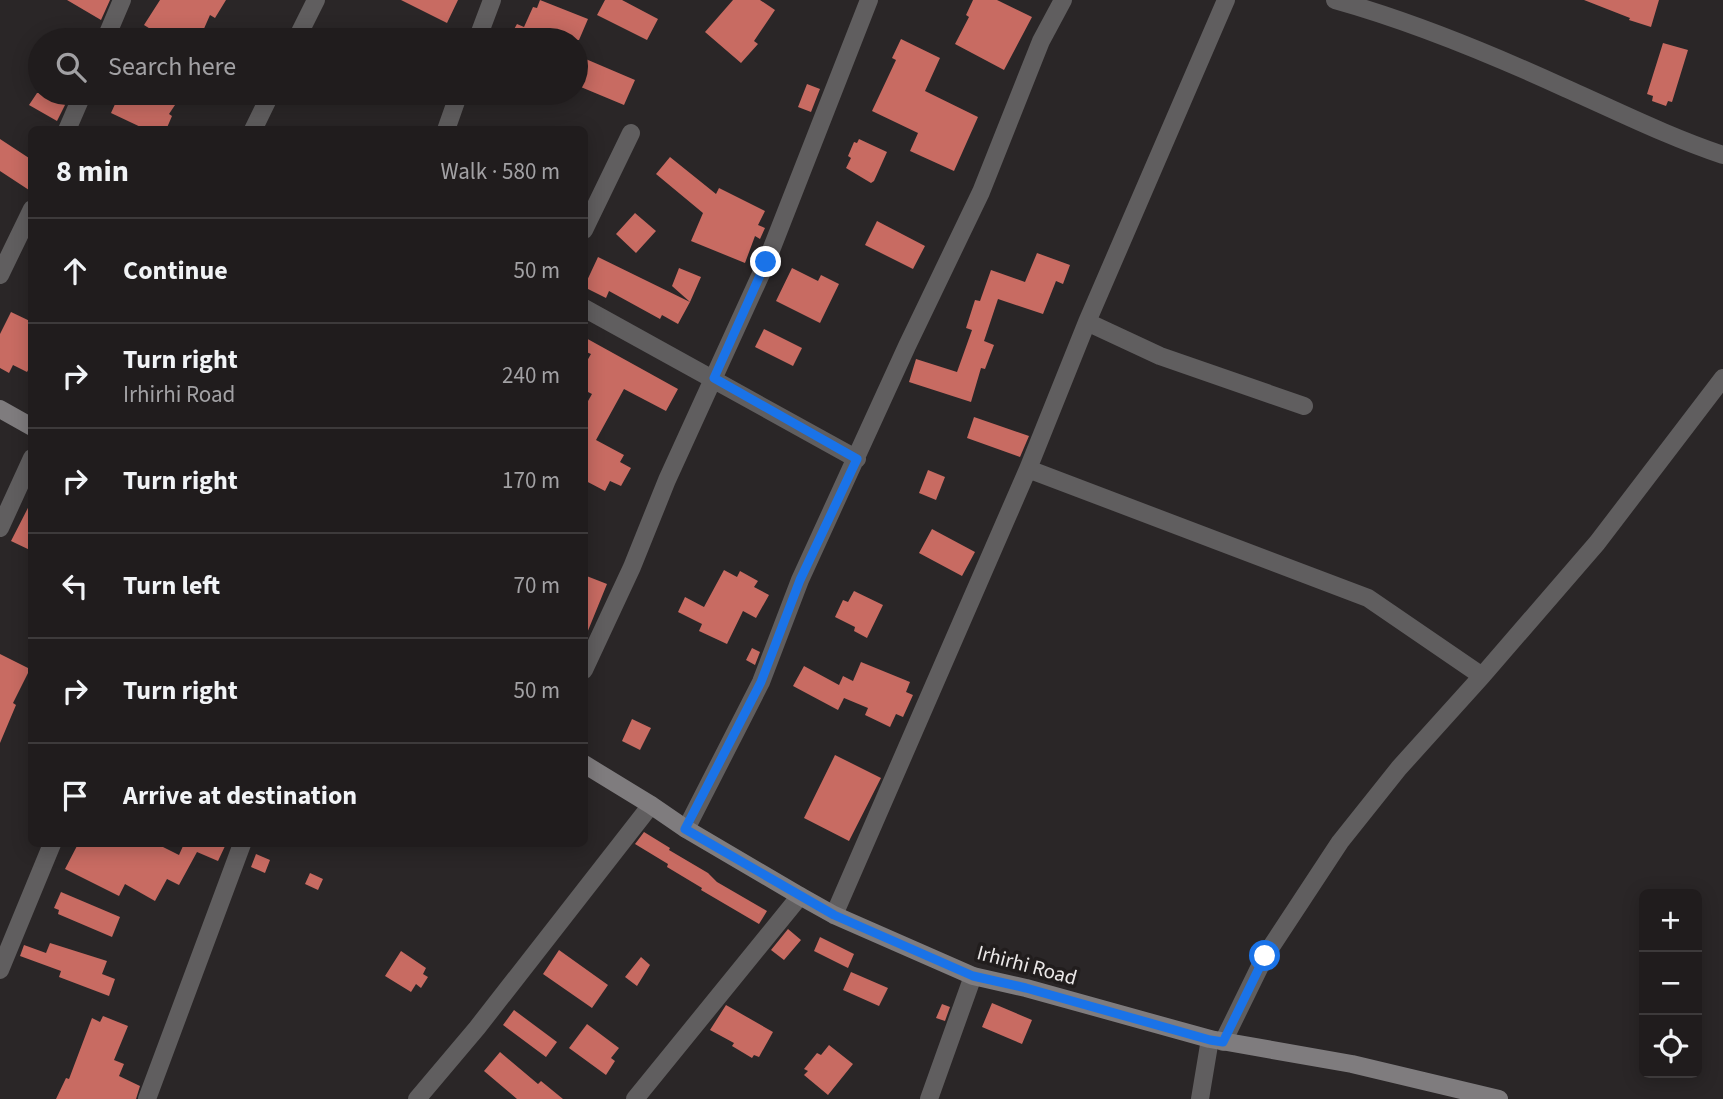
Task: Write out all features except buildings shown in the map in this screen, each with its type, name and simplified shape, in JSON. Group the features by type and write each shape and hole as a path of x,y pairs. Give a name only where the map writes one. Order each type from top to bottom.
{"street":[{"path":"110,28 122,0"},
{"path":"302,28 316,0"},
{"path":"482,28 492,0"},
{"path":"588,661 766,262 869,0"},
{"path":"685,829 761,682 800,580 981,192 1041,41 1063,0"},
{"path":"834,915 1028,469 1087,321 1226,0"},
{"path":"1335,0 1373,10 1523,68 1693,145 1723,155"},
{"path":"69,126 78,105"},
{"path":"255,126 265,105"},
{"path":"447,126 454,105"},
{"path":"588,222 631,133"},
{"path":"0,275 28,217"},
{"path":"588,310 857,459"},
{"path":"1087,321 1160,356 1304,406"},
{"path":"1200,1099 1216,1041 1265,956 1340,842 1399,768 1597,543 1723,378"},
{"path":"0,409 28,424"},
{"path":"0,528 28,466"},
{"path":"1028,469 1368,598 1482,676"},
{"name":"Irhirhi Road","path":"588,766 685,829 834,915 973,976 1026,988 1216,1041 1352,1064 1499,1099"},
{"path":"417,1099 477,1028 651,805"},
{"path":"0,970 51,847"},
{"path":"147,1099 241,847"},
{"path":"635,1099 800,896"},
{"path":"929,1099 973,976"}],"route":[{"path":"766,262 714,378 857,459 800,580 761,682 685,829 834,915 973,976 1026,988 1210,1040 1223,1042 1265,956"}]}
